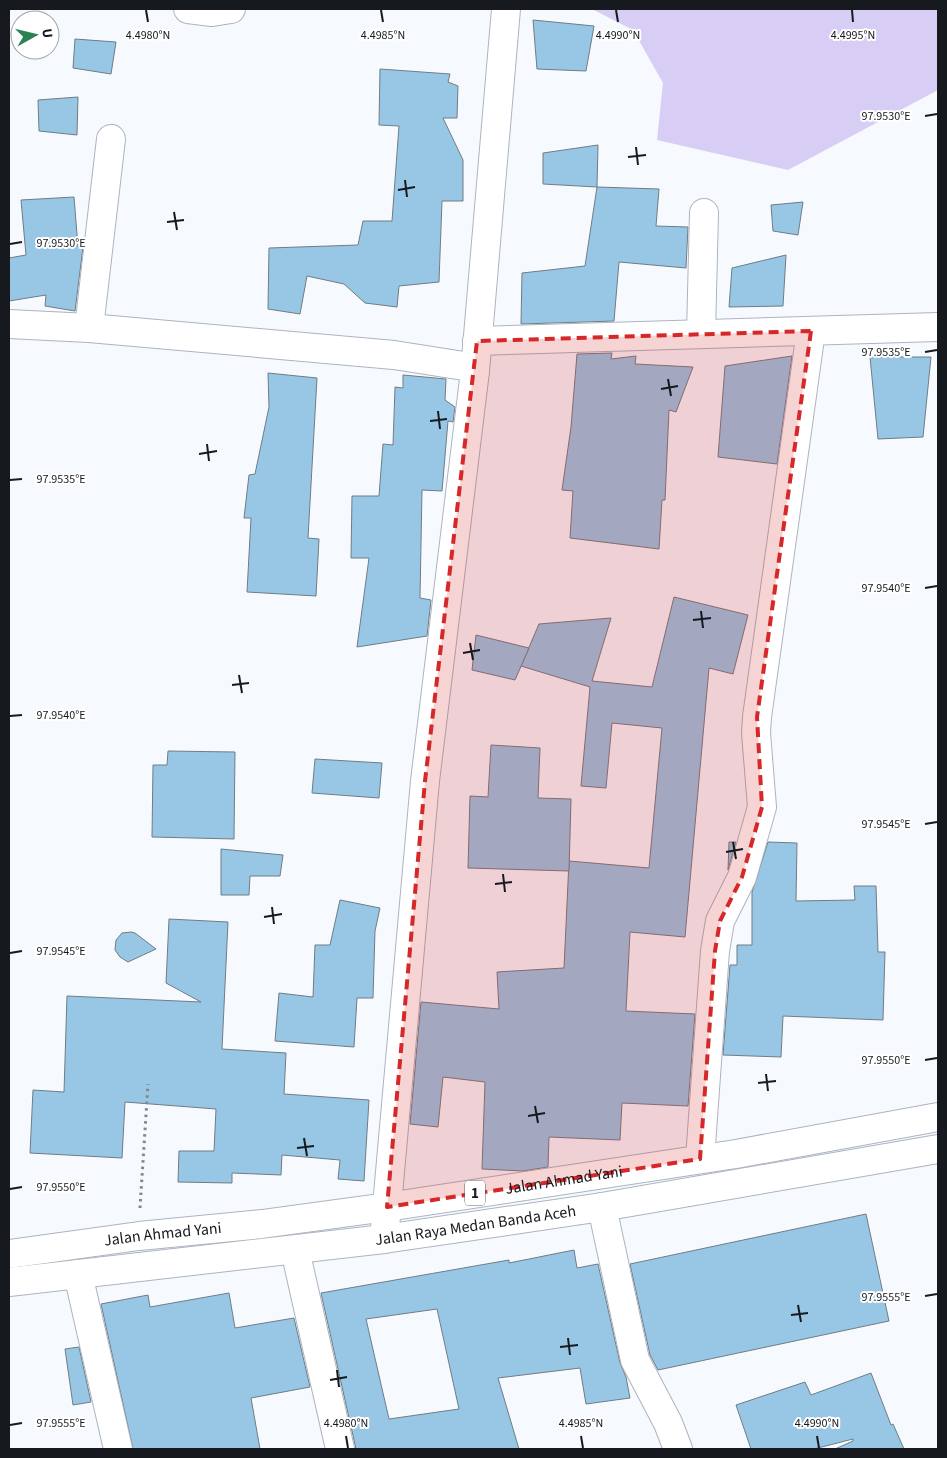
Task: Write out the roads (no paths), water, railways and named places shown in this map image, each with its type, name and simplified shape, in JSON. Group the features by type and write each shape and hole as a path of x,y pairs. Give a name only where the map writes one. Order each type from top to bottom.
{"street":[{"path":"188,9 212,12 231,9"},
{"path":"384,1238 425,781 475,372 506,9"},
{"path":"89,328 111,139"},
{"path":"701,334 704,213"},
{"path":"9,324 89,328 394,355 464,366 475,372"},
{"path":"477,340 938,327"},
{"path":"700,1159 715,951 720,921 742,877 762,807 756,743 757,717 811,331"},
{"name":"Jalan Ahmad Yani","path":"9,1254 139,1236 262,1224 387,1207 700,1159 938,1117"},
{"name":"Jalan Raya Medan Banda Aceh","path":"9,1282 295,1250 602,1207 938,1149"},
{"path":"602,1207 635,1360 668,1422 678,1449"},
{"path":"295,1250 340,1449"},
{"path":"78,1274 118,1449"}]}
